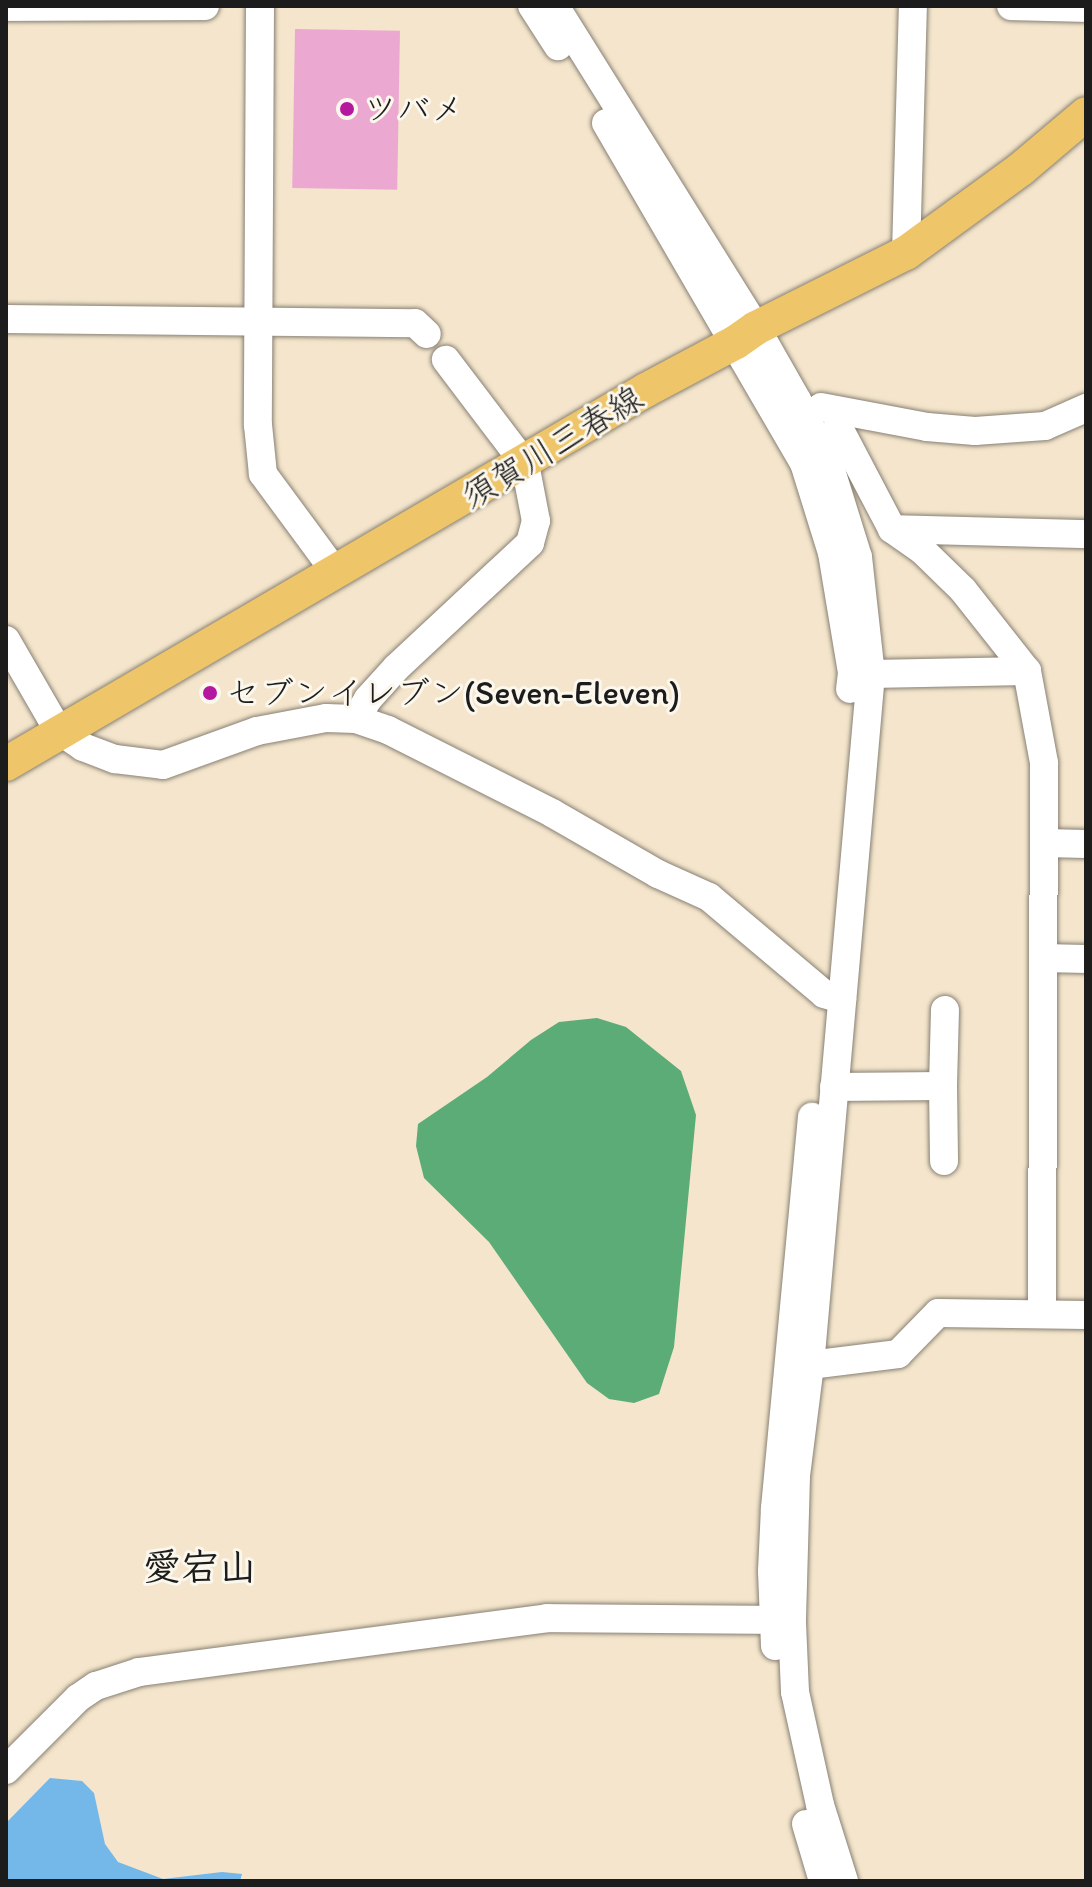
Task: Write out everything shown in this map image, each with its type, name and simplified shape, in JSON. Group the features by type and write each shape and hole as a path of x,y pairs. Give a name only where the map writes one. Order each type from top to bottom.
{"main road":[{"name":"須賀川三春線","path":"6,764 58,730 525,464 646,390 906,253 1082,125"}],"street":[{"path":"6,7 205,6"},
{"path":"260,6 258,425 263,474 336,573"},
{"path":"532,6 746,335 797,400 829,464 858,557 871,674 775,1508 773,1620 782,1708 802,1810 823,1881"},
{"path":"555,6 746,335 804,463 832,553 852,673 833,996 834,1087 810,1365 796,1476 792,1623 795,1692 820,1805 844,1881"},
{"path":"906,253 913,6"},
{"path":"1011,6 1086,8"},
{"path":"6,319 415,323 427,334"},
{"path":"356,719 368,699 396,668 530,543 536,521 525,464 446,360"},
{"path":"797,400 840,413 975,431 1045,426 1086,408"},
{"path":"840,413 838,426 892,529 922,550 963,590 1027,671 1044,763 1042,1314"},
{"path":"892,529 1086,534"},
{"path":"9,651 58,730 99,754 135,763 163,765 257,731 326,718 356,719 421,744 552,813 658,874 709,897 833,996"},
{"path":"871,674 1027,671"},
{"path":"1045,843 1086,844"},
{"path":"1043,958 1086,959"},
{"path":"944,1161 945,1010"},
{"path":"834,1087 943,1086"},
{"path":"810,1365 898,1354 938,1313 1086,1315"},
{"path":"6,1770 78,1698 96,1686 139,1672 547,1618 773,1620"}],"green space":[{"path":"597,1018 626,1027 681,1071 696,1115 674,1347 659,1394 634,1403 609,1399 587,1383 489,1242 424,1178 416,1146 418,1124 487,1077 531,1040 559,1022"}],"water":[{"path":"50,1778 82,1781 94,1793 105,1844 118,1862 163,1879 222,1872 242,1874 240,1881 6,1881 6,1823"}],"building":[{"name":"ツバメ","path":"295,29 400,31 397,190 292,188"}],"place":[{"name":"ツバメ","path":"347,109"},
{"name":"セブンイレブン(Seven-Eleven)","path":"210,693"}],"district":[{"name":"愛宕山","path":"200,1568"}]}
